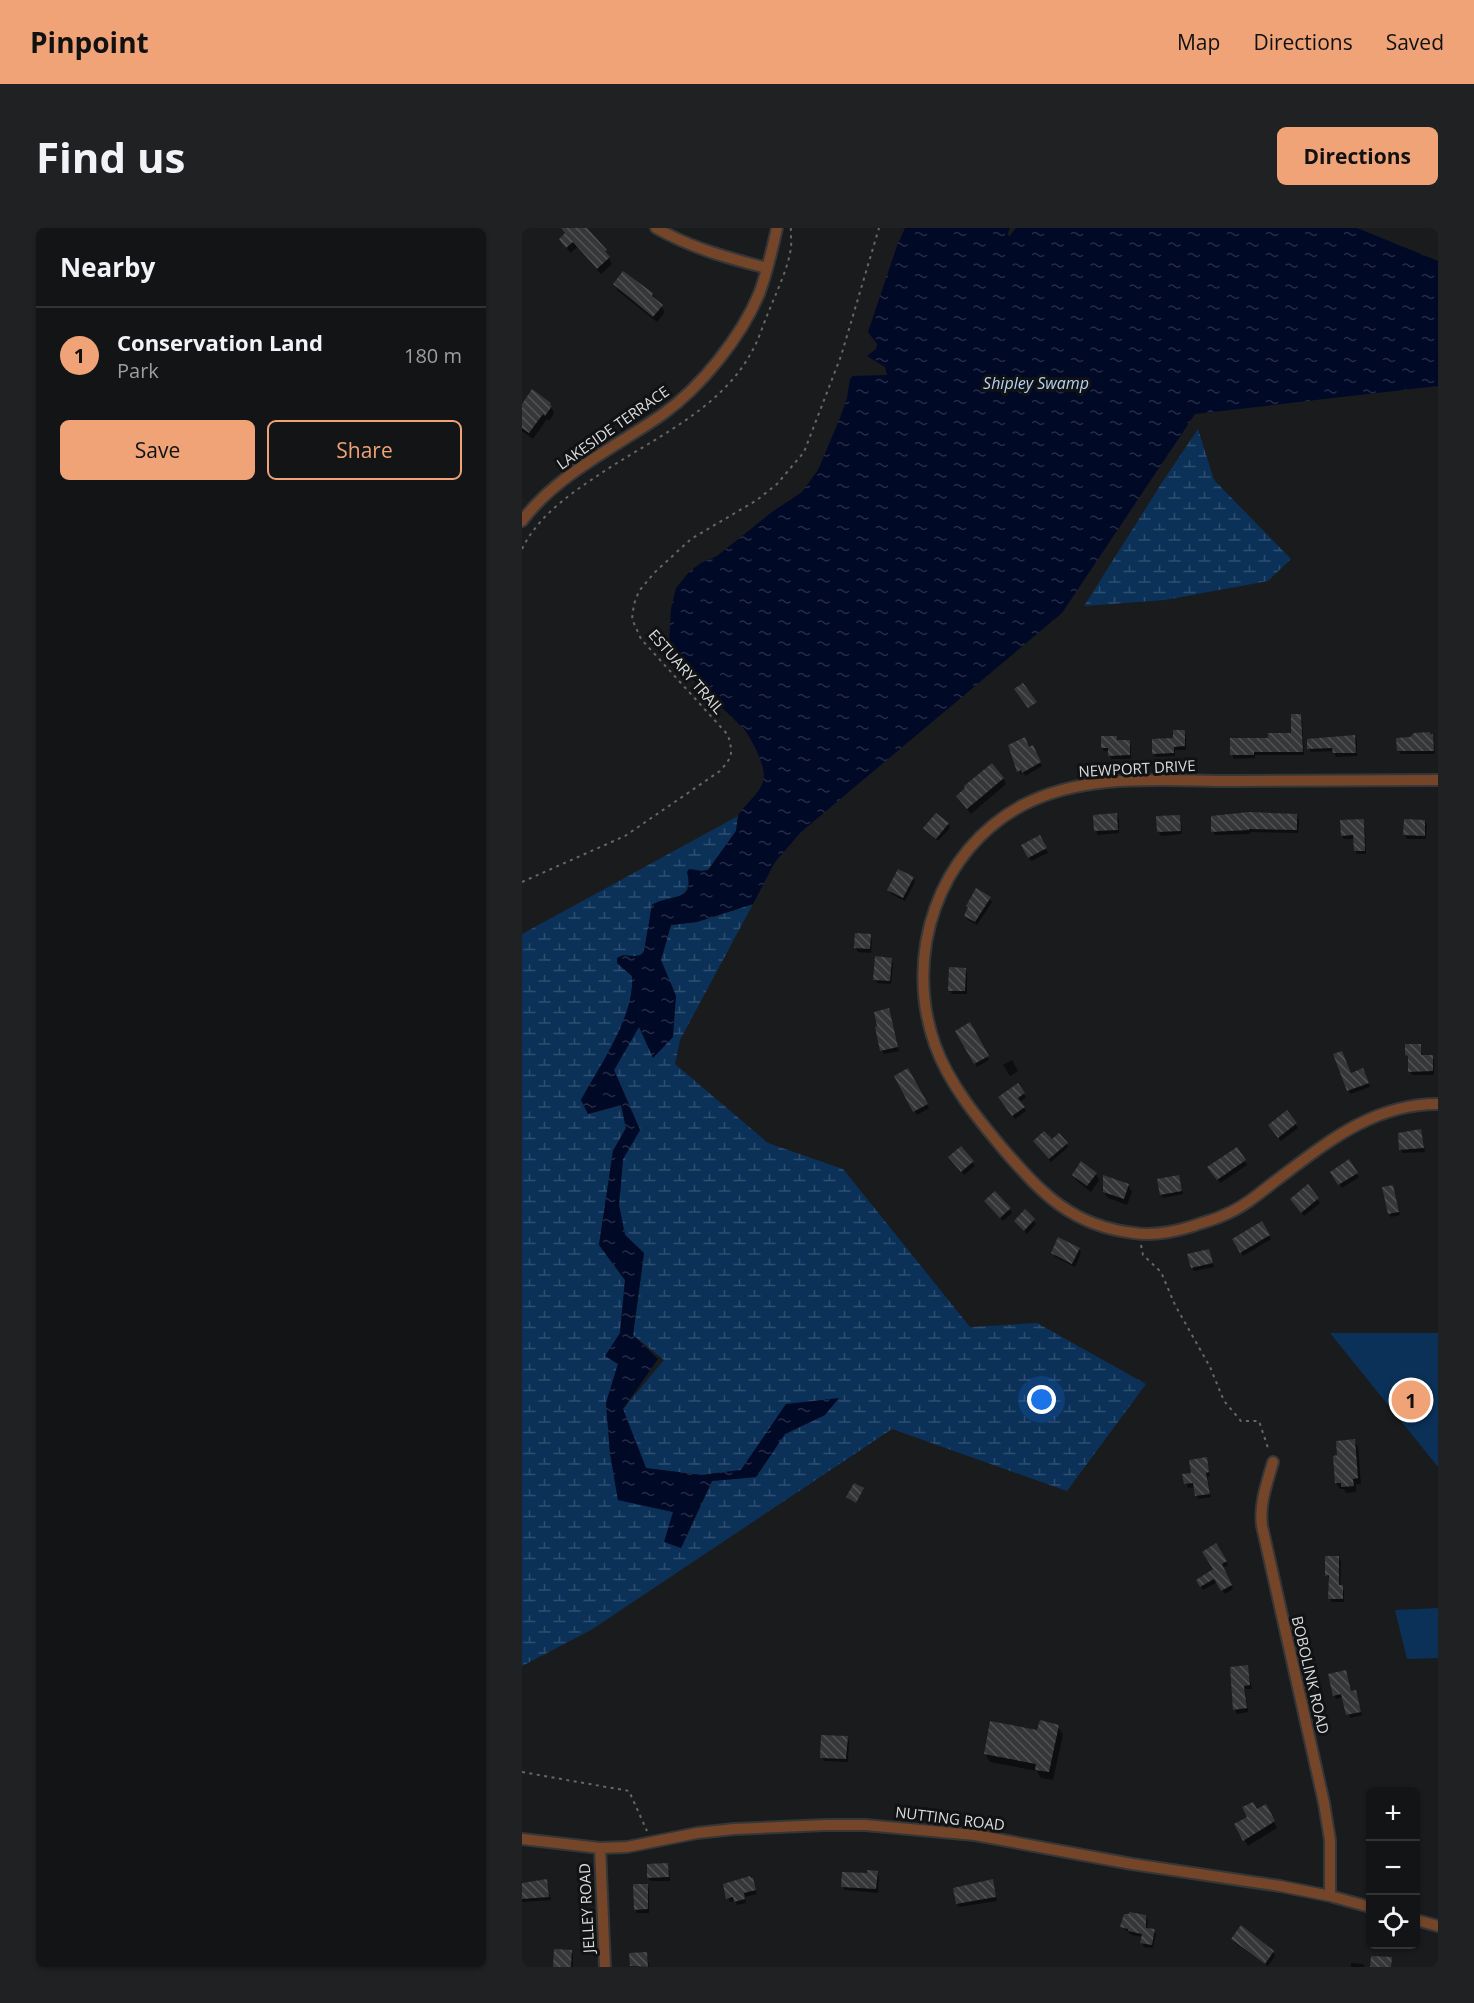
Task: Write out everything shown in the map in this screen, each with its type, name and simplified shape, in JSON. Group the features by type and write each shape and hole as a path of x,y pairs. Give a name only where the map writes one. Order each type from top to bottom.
{"street":[{"path":"656,228 688,245 767,268"},
{"name":"LAKESIDE TERRACE","path":"522,521 528,512 559,484 594,458 664,413 692,388 719,358 745,324 759,293 777,228"},
{"name":"NEWPORT DRIVE","path":"1438,780 1126,782 1072,787 1024,805 1001,819 963,856 947,879 935,906 925,945 923,979 934,1043 970,1106 1024,1173 1045,1193 1064,1209 1085,1222 1110,1229 1138,1234 1171,1233 1226,1215 1356,1124 1382,1112 1402,1107 1438,1104"},
{"name":"BOBOLINK ROAD","path":"1273,1462 1262,1500 1262,1526 1324,1803 1330,1840 1330,1896"},
{"name":"NUTTING ROAD","path":"522,1839 600,1848 627,1847 697,1833 734,1829 826,1824 865,1825 975,1835 1132,1864 1280,1886 1330,1896 1366,1907"},
{"name":"JELLEY ROAD","path":"600,1848 605,1967"},
{"path":"1420,1921 1438,1926"}],"path":[{"name":"ESTUARY TRAIL","path":"522,882 625,837 720,771 731,758 732,751 728,735 641,639 632,619 634,603 639,591 654,573 683,546 757,500 777,484 804,452 841,356 879,228"},
{"path":"1138,1234 1143,1255 1161,1272 1175,1305 1210,1367 1224,1401 1241,1422 1259,1420 1273,1462"},
{"path":"522,1772 629,1791 652,1842"}],"green space":[{"path":"1198,429 1214,480 1291,559 1268,581 1165,600 1084,606 1163,481"},
{"path":"738,816 736,831 708,870 693,869 687,872 687,888 684,893 652,905 642,954 622,955 617,963 632,976 628,1007 615,1040 581,1100 589,1114 621,1105 626,1128 613,1151 599,1245 625,1280 620,1333 606,1356 618,1364 606,1403 610,1453 618,1500 674,1512 681,1548 712,1481 756,1477 785,1434 825,1415 786,1404 741,1470 701,1475 646,1468 623,1409 664,1360 633,1335 644,1253 625,1235 619,1205 623,1159 640,1130 614,1070 639,1026 676,996 661,960 671,925 697,922 753,904 680,1040 675,1064 768,1143 843,1169 970,1327 1037,1323 1146,1384 1067,1491 892,1429 591,1630 522,1666 522,934"},
{"path":"1330,1333 1438,1333 1438,1467"},
{"path":"1438,1608 1438,1658 1407,1659 1395,1610"}],"water":[{"name":"Shipley Swamp","path":"905,228 1010,228 1009,237 1016,228 1357,228 1438,261 1438,386 1195,414 1062,613 801,832 775,862 753,904 697,922 671,925 661,960 676,996 673,1037 653,1058 639,1027 614,1070 640,1130 623,1159 619,1205 625,1235 644,1253 633,1335 658,1359 623,1409 646,1468 701,1475 741,1470 786,1404 839,1398 825,1415 785,1434 756,1477 712,1481 681,1548 664,1542 673,1512 618,1500 610,1453 606,1403 618,1364 605,1356 620,1333 625,1280 599,1245 613,1151 626,1128 621,1105 588,1114 581,1100 615,1040 628,1007 632,976 617,963 617,958 642,954 652,905 684,893 688,889 687,872 689,869 708,870 736,831 740,812 763,782 761,762 744,729 678,665 670,649 671,609 676,588 690,571 717,556 772,512 802,492 818,470 840,418 847,398 850,379 853,376 887,375 885,367 867,356 876,349 877,344 868,332"}],"building":[{"path":"561,228 587,228 607,250 605,251 610,257 597,269 573,242 566,248 559,239 565,233"},
{"path":"623,271 653,293 652,296 663,305 653,317 613,284"},
{"path":"532,389 552,406 529,433 522,428 522,404"},
{"path":"1023,683 1037,702 1028,708 1014,689"},
{"path":"1291,714 1301,714 1303,752 1254,752 1254,755 1230,755 1230,738 1268,738 1268,733 1291,733"},
{"path":"1173,730 1185,730 1185,746 1174,747 1174,753 1152,754 1152,739 1173,738"},
{"path":"1430,732 1433,734 1434,751 1397,751 1396,738"},
{"path":"1355,735 1356,753 1333,753 1332,748 1307,749 1307,739"},
{"path":"1101,736 1117,736 1117,740 1130,740 1130,755 1108,756 1108,748 1101,748"},
{"path":"1025,737 1029,747 1033,745 1041,762 1022,773 1021,770 1017,772 1008,745"},
{"path":"992,763 1004,778 967,809 956,796 965,788 964,786"},
{"path":"1249,812 1297,814 1297,830 1249,829 1211,832 1211,816"},
{"path":"936,813 949,823 936,839 923,828"},
{"path":"1117,813 1118,830 1094,831 1093,815"},
{"path":"1180,815 1181,831 1157,832 1156,816"},
{"path":"1364,819 1365,851 1354,851 1353,835 1341,836 1340,820"},
{"path":"1404,819 1425,820 1425,836 1403,835"},
{"path":"1040,835 1047,848 1028,858 1021,845"},
{"path":"898,869 914,877 903,898 887,890"},
{"path":"976,888 991,897 975,922 964,916 968,907 966,906"},
{"path":"855,933 871,934 870,949 854,948"},
{"path":"875,956 892,958 890,981 873,980"},
{"path":"949,967 966,968 965,991 948,991"},
{"path":"889,1008 898,1047 880,1051 874,1012"},
{"path":"970,1022 989,1056 974,1064 955,1031"},
{"path":"1405,1044 1421,1044 1421,1055 1433,1055 1433,1071 1408,1072"},
{"path":"1342,1051 1351,1073 1363,1068 1369,1083 1347,1091 1333,1054"},
{"path":"908,1068 928,1104 913,1112 894,1076"},
{"path":"1018,1083 1025,1093 1018,1098 1025,1107 1012,1116 998,1097"},
{"path":"1287,1110 1297,1123 1278,1138 1268,1125"},
{"path":"1421,1129 1424,1148 1399,1150 1398,1133"},
{"path":"1044,1131 1052,1139 1059,1133 1068,1143 1049,1159 1033,1141"},
{"path":"961,1146 974,1161 961,1172 948,1157"},
{"path":"1237,1147 1246,1160 1217,1180 1207,1167"},
{"path":"1349,1159 1358,1173 1338,1185 1330,1172"},
{"path":"1081,1161 1097,1173 1087,1186 1072,1175"},
{"path":"1103,1175 1129,1184 1124,1199 1103,1192"},
{"path":"1179,1175 1182,1191 1160,1195 1157,1179"},
{"path":"1308,1184 1319,1198 1301,1213 1290,1199"},
{"path":"1393,1185 1399,1212 1388,1214 1382,1187"},
{"path":"995,1191 1011,1208 1000,1218 984,1201"},
{"path":"1025,1209 1035,1219 1024,1231 1014,1221"},
{"path":"1262,1221 1270,1235 1240,1253 1232,1239"},
{"path":"1058,1237 1080,1248 1072,1264 1051,1253"},
{"path":"1209,1249 1213,1263 1191,1268 1187,1254"},
{"path":"1355,1439 1358,1478 1353,1479 1354,1486 1341,1487 1341,1483 1335,1483 1333,1456 1337,1455 1336,1441"},
{"path":"1207,1457 1209,1472 1206,1473 1210,1494 1195,1496 1193,1483 1184,1484 1182,1474 1191,1473 1189,1460"},
{"path":"854,1483 864,1488 856,1503 846,1497"},
{"path":"1216,1543 1227,1561 1222,1564 1232,1585 1221,1591 1214,1579 1200,1587 1196,1580 1213,1569 1202,1552"},
{"path":"1325,1556 1339,1556 1339,1585 1343,1585 1343,1599 1328,1599 1329,1575 1325,1576"},
{"path":"1248,1665 1250,1685 1244,1686 1247,1708 1233,1710 1230,1667"},
{"path":"1346,1670 1351,1691 1356,1690 1361,1712 1346,1715 1341,1694 1333,1696 1328,1674"},
{"path":"1040,1720 1059,1725 1049,1772 1035,1770 1036,1764 984,1754 990,1721 1037,1730"},
{"path":"821,1735 848,1736 846,1759 820,1758"},
{"path":"1253,1802 1257,1809 1266,1804 1275,1821 1243,1841 1234,1824 1247,1817 1242,1807"},
{"path":"668,1863 669,1877 647,1878 647,1864"},
{"path":"867,1870 878,1871 876,1889 841,1887 842,1872 867,1873"},
{"path":"750,1876 753,1878 756,1890 744,1893 745,1899 734,1902 733,1897 726,1899 723,1884"},
{"path":"547,1879 549,1897 522,1899 522,1883"},
{"path":"993,1879 996,1897 956,1904 953,1888"},
{"path":"633,1884 648,1884 648,1909 634,1910"},
{"path":"1129,1912 1146,1915 1146,1928 1155,1929 1152,1945 1140,1943 1142,1934 1120,1927 1124,1914 1129,1914"},
{"path":"1241,1925 1274,1951 1265,1964 1231,1939"},
{"path":"554,1949 572,1950 571,1967 553,1967"},
{"path":"647,1952 648,1967 630,1966 629,1953"},
{"path":"1371,1956 1392,1957 1391,1967 1370,1967"}],"place":[{"name":"Conservation Land","path":"1411,1400"}]}
